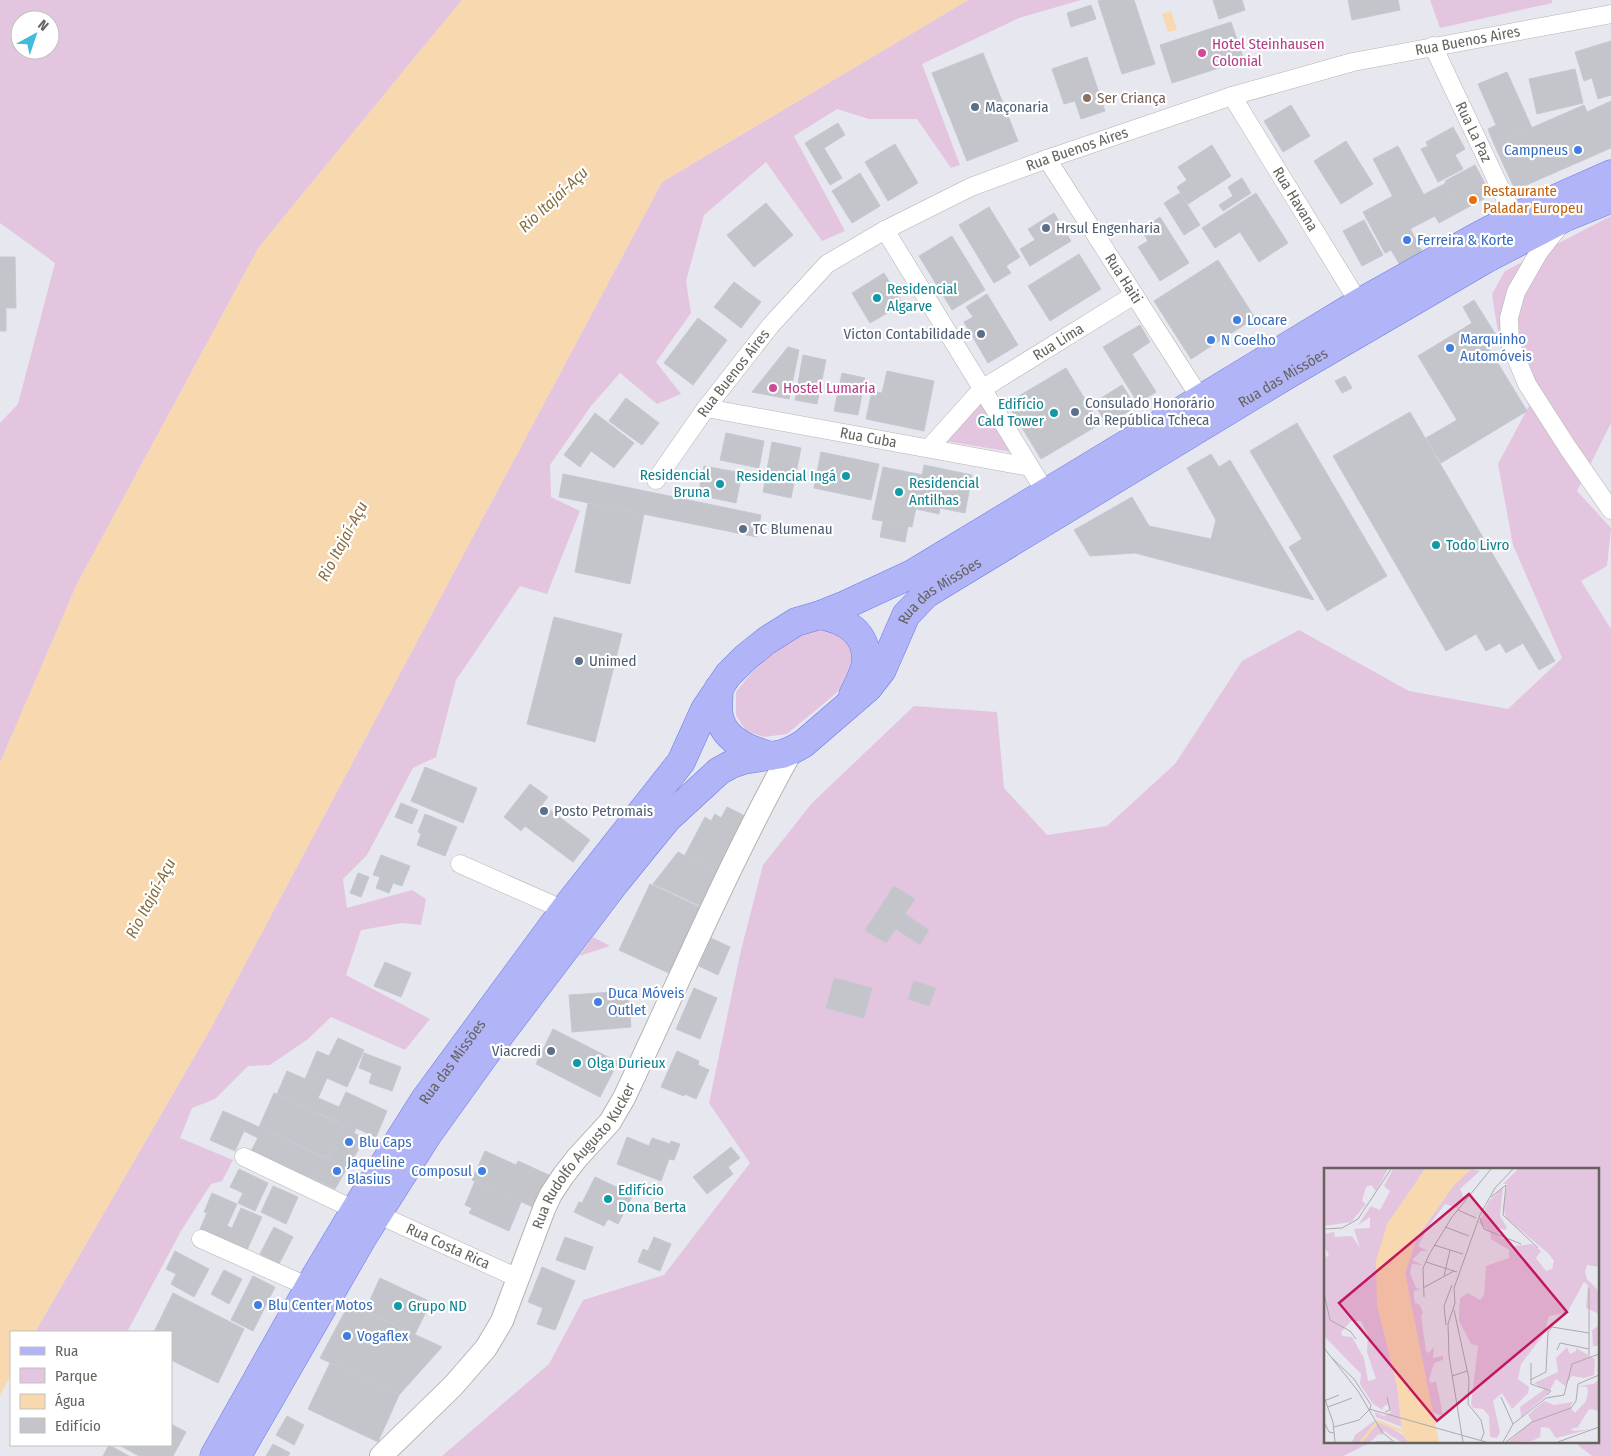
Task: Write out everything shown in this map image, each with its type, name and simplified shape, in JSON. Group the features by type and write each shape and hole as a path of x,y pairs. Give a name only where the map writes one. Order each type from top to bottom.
{"main road":[{"name":"Rua das Missões","path":"820,615 912,574 1201,399 1473,238 1514,217 1611,174"},
{"name":"Rua das Missões","path":"848,705 868,688 882,670 906,615 926,594 1222,414 1486,259 1566,217 1611,199"},
{"path":"1353,337 1360,318 1360,304"},
{"path":"820,615 837,618 849,625 858,635 864,648 866,662 860,682 848,705 803,744 781,753 753,751 737,742 725,730 720,715 719,688 728,675 746,657 766,641 796,622 820,615"},
{"name":"Rua das Missões","path":"237,1456 309,1328 366,1212 425,1099 564,910 681,762 705,709 719,688"},
{"name":"Rua das Missões","path":"214,1456 309,1287 428,1134 484,1056 615,883 667,819 719,771 744,760 781,753"}],"street":[{"name":"Rua Buenos Aires","path":"656,480 706,408 771,325 827,264 885,230 971,187 1232,96 1353,62 1611,14"},
{"name":"Rua La Paz","path":"1433,46 1514,217"},
{"name":"Rua Havana","path":"1232,96 1360,304"},
{"name":"Rua Haiti","path":"1047,159 1201,399"},
{"path":"1566,217 1539,252 1516,292 1509,318 1510,343 1527,384 1611,510"},
{"path":"885,230 1046,493"},
{"name":"Rua Lima","path":"929,448 982,388 1134,295"},
{"name":"Rua Cuba","path":"706,408 1030,467"},
{"name":"Rua Rudolfo Augusto Kucker","path":"381,1456 453,1386 486,1348 502,1321 551,1194 577,1158 610,1122 624,1098 709,913 770,790 781,753"},
{"path":"460,864 564,910"},
{"name":"Rua Costa Rica","path":"244,1157 518,1278"},
{"path":"201,1239 309,1287"}],"green space":[{"path":"0,0 462,0 259,247 77,584 0,763 0,423 18,404 55,263 0,223"},
{"path":"968,0 1081,0 1019,18 922,64 960,165 951,168 917,119 869,119 837,109 794,136 845,231 822,241 766,162 704,215 686,281 691,313 656,362 681,394 657,404 620,373 591,406 550,465 551,497 580,511 547,594 520,586 456,680 436,757 413,768 367,855 343,879 347,908 412,890 426,899 421,925 402,923 361,930 346,975 430,1019 405,1050 331,1017 308,1039 270,1065 248,1066 215,1099 192,1108 180,1138 233,1160 222,1181 211,1184 181,1231 128,1331 36,1331 211,1028 662,182"},
{"path":"1430,0 1552,0 1552,3 1440,28"},
{"path":"1611,216 1611,423 1577,491 1611,528 1607,566 1581,581 1611,629 1611,1456 1592,1456 1577,1444 1598,1444 1598,1168 1324,1168 1324,1444 1368,1444 1343,1456 442,1456 549,1364 583,1300 664,1275 750,1163 709,1103 741,950 763,865 812,803 914,706 997,712 1004,788 1047,835 1107,826 1175,764 1242,661 1299,630 1409,691 1508,709 1562,658 1513,545 1498,464 1529,406 1499,339 1492,294 1505,271"},
{"path":"983,399 1012,452 945,441"},
{"path":"816,628 844,636 852,649 853,667 846,685 787,734 764,737 746,731 736,715 736,692 758,665 792,638"},
{"path":"593,937 610,946 579,956"}],"water":[{"name":"Rio Itajaí-Açu","path":"462,0 968,0 662,182 211,1028 36,1331 10,1331 10,1376 0,1396 0,763 77,584 259,247"},
{"path":"1171,11 1177,30 1168,32 1162,14"}],"building":[{"path":"1134,0 1155,64 1122,74 1098,1"},
{"path":"1213,0 1242,0 1245,10 1219,19"},
{"path":"1348,0 1398,0 1400,10 1352,20"},
{"path":"1091,5 1096,19 1071,27 1067,13"},
{"name":"Hotel Steinhausen Colonial","path":"1231,22 1244,60 1172,83 1160,45"},
{"path":"1611,41 1611,95 1598,99 1592,78 1584,81 1575,52"},
{"name":"Maçonaria","path":"983,53 1018,141 967,161 932,73"},
{"path":"1087,57 1105,111 1081,119 1075,101 1064,104 1052,69"},
{"path":"1575,69 1583,103 1537,114 1529,79"},
{"path":"1507,72 1532,128 1494,144 1488,129 1496,125 1478,84"},
{"path":"1611,101 1611,148 1515,190 1494,144 1584,105 1587,112"},
{"path":"1291,105 1310,136 1283,152 1264,121"},
{"path":"838,123 845,135 824,148 842,178 830,185 805,143"},
{"path":"1453,127 1465,149 1455,155 1463,169 1438,182 1421,149 1428,146 1426,142"},
{"path":"1346,141 1373,184 1341,204 1314,161"},
{"path":"895,144 918,183 888,201 865,162"},
{"path":"1212,145 1231,176 1188,204 1177,187 1187,180 1178,167"},
{"path":"1398,146 1435,216 1410,229 1373,159"},
{"path":"1475,165 1491,195 1461,211 1445,181"},
{"path":"860,173 880,206 852,223 832,191"},
{"path":"1242,178 1251,193 1223,211 1219,205 1233,196 1228,187"},
{"path":"1446,183 1461,211 1439,223 1423,195"},
{"path":"1180,193 1200,225 1184,235 1164,203"},
{"path":"1256,193 1288,243 1259,262 1240,232 1215,248 1202,228"},
{"path":"1393,196 1423,253 1400,265 1391,250 1385,253 1363,212"},
{"path":"766,203 793,235 754,267 727,235"},
{"path":"989,207 1020,257 1006,266 1011,273 994,283 959,225"},
{"path":"1054,213 1071,241 1030,266 1020,249 1035,240 1028,229"},
{"path":"1160,217 1189,263 1160,281 1138,247 1148,241 1141,230"},
{"path":"1364,220 1383,255 1362,266 1343,231"},
{"path":"952,236 985,290 952,310 919,256"},
{"path":"1079,254 1101,289 1050,321 1028,286"},
{"path":"0,257 15,257 16,308 6,308 0,302"},
{"path":"1218,260 1255,318 1191,359 1154,301"},
{"name":"Residencial Algarve","path":"884,273 903,304 870,323 852,293"},
{"path":"734,282 761,302 741,328 714,307"},
{"path":"987,294 1018,345 988,363 964,322 973,317 966,307"},
{"path":"1474,300 1496,335 1485,342 1527,411 1441,463 1426,438 1457,420 1418,356 1472,323 1463,307"},
{"path":"0,302 6,308 6,331 0,331"},
{"path":"698,318 727,340 693,385 664,363"},
{"path":"1140,325 1150,342 1132,354 1156,392 1138,403 1103,347"},
{"path":"788,347 799,350 789,399 752,392"},
{"path":"803,355 826,360 817,404 795,400"},
{"name":"Edifício Cald Tower","path":"1066,368 1100,424 1041,459 1007,403"},
{"path":"887,371 934,381 924,431 866,419 872,391 882,393"},
{"path":"842,373 865,378 858,415 834,411"},
{"path":"1345,376 1352,388 1342,393 1335,381"},
{"path":"1122,385 1136,407 1107,424 1093,403"},
{"path":"626,398 659,423 642,445 609,421"},
{"name":"Todo Livro","path":"1410,412 1555,661 1539,670 1523,643 1506,653 1500,643 1486,651 1476,634 1446,651 1333,456"},
{"path":"595,413 634,443 614,468 591,451 580,467 564,455"},
{"path":"1297,423 1387,576 1327,611 1289,547 1302,539 1250,451"},
{"path":"726,433 764,441 759,468 720,460"},
{"path":"772,442 801,448 791,498 763,492"},
{"name":"Residencial Ingá","path":"821,452 879,464 871,500 814,488"},
{"path":"1211,454 1219,467 1230,460 1314,600 1135,553 1090,556 1074,530 1132,497 1149,526 1211,539 1216,520 1187,468"},
{"path":"924,465 972,475 965,513 940,508 939,514 916,509"},
{"name":"Residencial Bruna","path":"704,466 742,473 736,503 698,495"},
{"name":"Residencial Antilhas","path":"883,467 923,475 912,527 872,519"},
{"path":"563,474 761,515 757,537 559,497"},
{"path":"588,503 644,514 630,584 575,572"},
{"path":"883,521 908,526 905,542 880,537"},
{"name":"Unimed","path":"554,617 622,634 595,742 527,724"},
{"path":"425,767 477,788 463,823 411,801"},
{"path":"530,784 548,797 521,831 504,817"},
{"path":"401,803 418,810 412,824 395,817"},
{"path":"542,804 590,840 573,862 525,826"},
{"path":"727,807 747,817 718,873 685,855 705,817 711,821 715,814 721,818"},
{"path":"425,814 457,827 445,856 417,845 421,834 418,832"},
{"path":"678,852 718,873 701,906 653,884"},
{"path":"381,855 410,866 402,886 393,883 389,893 376,888 380,877 373,875"},
{"path":"358,873 369,877 361,897 350,893"},
{"path":"650,884 702,908 671,974 619,950"},
{"path":"894,886 915,899 905,914 929,930 920,945 896,929 886,943 865,930"},
{"path":"711,938 730,947 718,975 699,966"},
{"path":"385,962 411,973 401,997 374,986"},
{"path":"834,978 872,988 864,1018 826,1008"},
{"path":"914,981 936,988 929,1006 908,999"},
{"path":"694,988 717,998 700,1039 676,1029"},
{"path":"628,991 631,1027 572,1032 569,995"},
{"name":"Olga Durieux","path":"553,1029 618,1062 600,1097 536,1064"},
{"path":"338,1038 364,1050 347,1087 309,1070 317,1051 329,1056"},
{"path":"677,1051 699,1061 698,1065 709,1070 696,1099 661,1087"},
{"path":"364,1053 401,1067 392,1091 369,1083 372,1073 359,1068"},
{"path":"309,1070 327,1078 318,1098 339,1107 333,1120 277,1094 287,1071 305,1079"},
{"path":"346,1092 387,1111 376,1137 356,1128 355,1131 333,1120"},
{"path":"274,1093 342,1125 327,1158 259,1127"},
{"path":"223,1111 248,1122 235,1151 210,1140"},
{"path":"248,1122 295,1144 284,1166 251,1151 258,1138 244,1131"},
{"path":"342,1125 355,1131 354,1133 365,1139 347,1168 327,1158"},
{"path":"627,1137 649,1146 652,1138 670,1144 671,1141 680,1144 674,1160 669,1159 661,1181 617,1164"},
{"path":"295,1144 323,1157 313,1179 284,1166"},
{"path":"731,1147 740,1158 728,1167 733,1174 707,1194 693,1177"},
{"path":"485,1151 516,1165 518,1161 549,1175 535,1208 472,1180"},
{"path":"323,1157 347,1168 335,1189 313,1179"},
{"path":"239,1169 268,1183 255,1211 238,1203 243,1193 230,1187"},
{"name":"Edifício Dona Berta","path":"595,1177 633,1195 618,1224 608,1219 604,1226 574,1212 579,1202 582,1203"},
{"path":"475,1181 521,1202 509,1231 469,1213 472,1208 465,1205"},
{"path":"273,1186 298,1197 286,1224 261,1212"},
{"path":"212,1193 237,1204 227,1226 232,1228 241,1208 262,1217 247,1250 200,1229 207,1213 204,1212"},
{"path":"274,1227 293,1237 279,1264 260,1254"},
{"path":"565,1237 593,1247 585,1270 556,1260"},
{"path":"654,1237 671,1244 660,1271 638,1262 643,1249 648,1251"},
{"path":"175,1251 209,1269 194,1297 171,1284 176,1274 166,1269"},
{"path":"542,1267 575,1281 555,1330 537,1324 543,1308 528,1302"},
{"path":"224,1270 242,1279 229,1304 211,1294"},
{"path":"253,1276 275,1287 253,1331 231,1320"},
{"name":"Grupo ND","path":"380,1278 431,1302 415,1334 365,1311"},
{"path":"173,1293 244,1329 218,1383 172,1360 172,1331 154,1331"},
{"path":"349,1304 442,1347 399,1395 320,1358"},
{"path":"330,1363 399,1395 378,1442 308,1409"},
{"path":"287,1416 304,1425 294,1445 276,1435"},
{"path":"172,1425 186,1432 173,1456 139,1456 121,1446 172,1446"},
{"path":"273,1444 290,1453 288,1456 266,1456"},
{"path":"108,1446 111,1446 129,1456 103,1456"}],"place":[{"name":"Hotel Steinhausen Colonial","path":"1202,53"},
{"name":"Ser Criança","path":"1087,98"},
{"name":"Maçonaria","path":"975,107"},
{"name":"Campneus","path":"1578,150"},
{"name":"Restaurante Paladar Europeu","path":"1473,200"},
{"name":"Hrsul Engenharia","path":"1046,228"},
{"name":"Ferreira & Korte","path":"1407,240"},
{"name":"Residencial Algarve","path":"877,298"},
{"name":"Locare","path":"1237,320"},
{"name":"Victon Contabilidade","path":"981,334"},
{"name":"N Coelho","path":"1211,340"},
{"name":"Marquinho Automóveis","path":"1450,348"},
{"name":"Hostel Lumaria","path":"773,388"},
{"name":"Consulado Honorário da República Tcheca","path":"1075,412"},
{"name":"Edifício Cald Tower","path":"1054,413"},
{"name":"Residencial Ingá","path":"846,476"},
{"name":"Residencial Bruna","path":"720,484"},
{"name":"Residencial Antilhas","path":"899,492"},
{"name":"TC Blumenau","path":"743,529"},
{"name":"Todo Livro","path":"1436,545"},
{"name":"Unimed","path":"579,661"},
{"name":"Posto Petromais","path":"544,811"},
{"name":"Duca Móveis Outlet","path":"598,1002"},
{"name":"Viacredi","path":"551,1051"},
{"name":"Olga Durieux","path":"577,1063"},
{"name":"Blu Caps","path":"349,1142"},
{"name":"Jaqueline Blasius","path":"337,1171"},
{"name":"Composul","path":"482,1171"},
{"name":"Edifício Dona Berta","path":"608,1199"},
{"name":"Blu Center Motos","path":"258,1305"},
{"name":"Grupo ND","path":"398,1306"},
{"name":"Vogaflex","path":"347,1336"}]}
